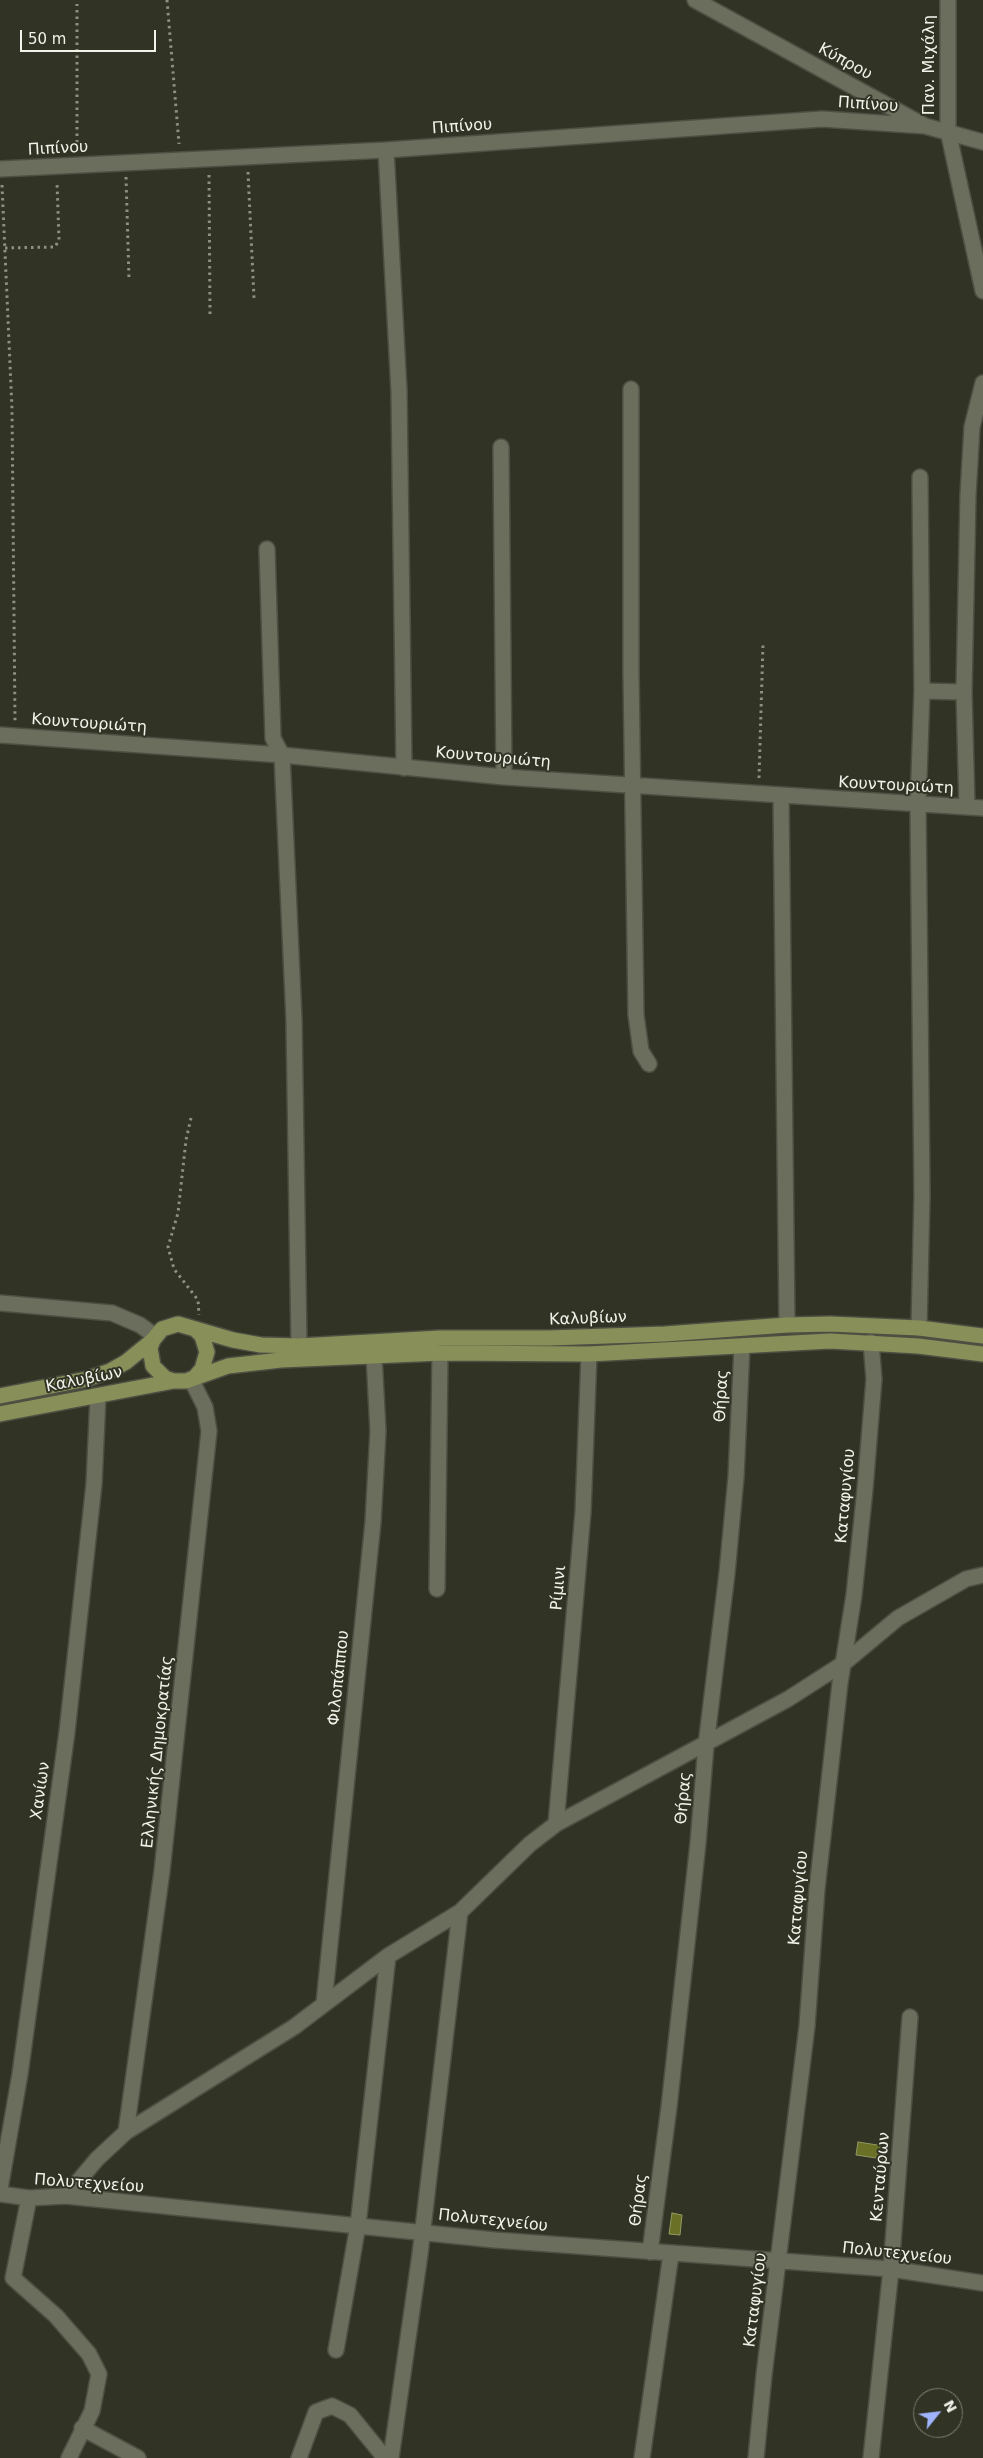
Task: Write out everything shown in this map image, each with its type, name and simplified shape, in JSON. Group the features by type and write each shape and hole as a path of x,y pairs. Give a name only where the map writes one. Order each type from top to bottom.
{"main road":[{"name":"Καλυβίων","path":"0,1396 87,1379 110,1371 126,1362 170,1325 191,1327 233,1340 299,1346 431,1338 559,1338 664,1334 787,1325 830,1324 919,1328 983,1336"},
{"path":"191,1327 206,1343 207,1352 206,1362 194,1377"},
{"path":"154,1338 150,1348 153,1366 158,1373 174,1381"},
{"name":"Καλυβίων","path":"0,1414 194,1377 228,1366 281,1360 440,1353 589,1354 830,1340 871,1342 983,1354"}],"street":[{"name":"Κύπρου","path":"696,0 925,126 983,142"},
{"name":"Παν. Μιχάλη","path":"948,0 948,131 983,291"},
{"name":"Πιπίνου","path":"1,169 386,150 822,119 925,126"},
{"path":"386,150 399,391 404,768"},
{"path":"967,807 964,692 968,495 971,437 983,383"},
{"path":"631,389 631,673 636,1015 641,1050 649,1064"},
{"path":"500,447 504,777"},
{"path":"919,1328 922,1196 918,805 922,691 920,477"},
{"path":"266,549 273,738 282,755 294,1020 299,1346"},
{"path":"922,691 964,692"},
{"name":"Κουντουριώτη","path":"7,736 282,755 504,777 983,808"},
{"path":"781,796 787,1325"},
{"path":"0,1304 112,1313 140,1325 154,1338"},
{"name":"Καταφυγίου","path":"756,2458 764,2375 807,2026 817,1889 840,1683 854,1595 865,1490 874,1379 871,1342"},
{"name":"Θήρας","path":"650,2252 669,2107 698,1843 706,1745 727,1573 736,1477 742,1346"},
{"path":"437,1589 440,1353"},
{"name":"Ρίμινι","path":"556,1824 583,1512 589,1354"},
{"name":"Φιλοπάππου","path":"324,2003 373,1522 378,1431 374,1356"},
{"name":"Ελληνικής Δημοκρατίας","path":"126,2132 162,1871 209,1431 205,1406 194,1377"},
{"name":"Χανίων","path":"0,2189 20,2074 67,1732 94,1484 98,1396"},
{"path":"66,2196 96,2159 126,2132 294,2027 388,1956 460,1912 530,1844 556,1824 706,1745 788,1699 844,1663 898,1618 966,1579 983,1575"},
{"path":"391,2458 423,2232 460,1912"},
{"path":"336,2350 358,2225 388,1956"},
{"name":"Κενταύρων","path":"871,2458 891,2269 910,2017"},
{"name":"Πολυτεχνείου","path":"0,2194 29,2198 66,2196 423,2232 670,2254 891,2269 983,2283"},
{"path":"29,2198 6,2275 56,2316 89,2354 99,2374 92,2410 69,2458"},
{"path":"642,2458 670,2254"},
{"path":"299,2458 316,2412 332,2406 350,2415 385,2458"},
{"path":"82,2428 138,2458"}],"path":[{"path":"167,0 180,160"},
{"path":"76,165 77,4"},
{"path":"247,157 254,298"},
{"path":"209,159 210,314"},
{"path":"126,163 129,279"},
{"path":"5,248 55,247 59,240 56,166"},
{"path":"1,169 12,410 7,736"},
{"path":"758,794 763,644"},
{"path":"191,1118 186,1140 178,1213 168,1247 174,1268 198,1300 201,1311 191,1327"}],"shaded area":[{"path":"858,2142 884,2146 883,2159 856,2155"},
{"path":"672,2213 682,2215 680,2235 669,2234"}]}
